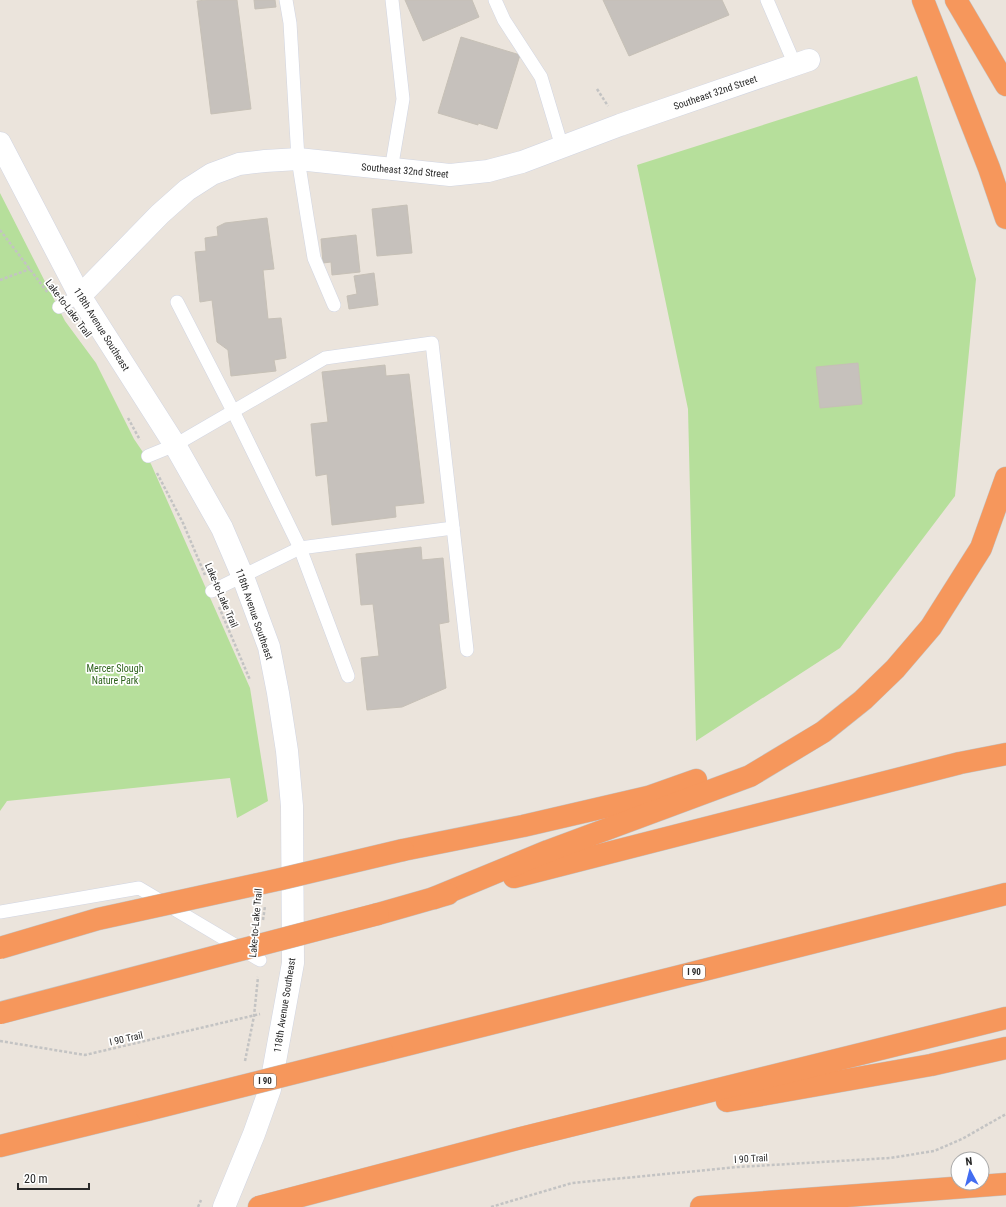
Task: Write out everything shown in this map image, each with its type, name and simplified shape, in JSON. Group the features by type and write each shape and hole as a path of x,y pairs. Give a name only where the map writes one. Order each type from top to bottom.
{"highway":[{"path":"923,0 989,168 1006,218"},
{"path":"956,0 1006,85"},
{"path":"434,898 548,851 750,776 823,732 895,670 931,627 981,548 1006,478"},
{"path":"0,948 98,919 402,850 523,826 648,796 692,782 823,732"},
{"path":"0,1013 434,898 960,763 1006,754"},
{"name":"I 90","path":"0,1146 1006,894"},
{"path":"259,1207 521,1138 1006,1018"},
{"path":"521,1138 931,1065 1006,1048"},
{"path":"701,1207 1006,1184"}],"street":[{"name":"Southeast 32nd Street","path":"80,296 160,214 187,190 212,174 239,164 298,159 391,170 450,175 488,171 522,162 620,125 802,63"},
{"name":"118th Avenue Southeast","path":"0,143 80,296 175,445 222,528 243,577 269,647 287,751 292,806 293,963 270,1089 254,1134 224,1207"}],"lane":[{"path":"286,0 290,23 298,159 314,258 334,305"},
{"path":"391,170 403,99 392,0"},
{"path":"495,0 504,20 541,78 562,147"},
{"path":"767,0 802,63"},
{"path":"59,307 80,296"},
{"path":"177,302 233,411 300,548 348,676"},
{"path":"148,456 175,445 325,358 432,343 467,650"},
{"path":"212,591 300,548 453,528"},
{"path":"0,912 139,888 260,960"}],"path":[{"name":"Lake-to-Lake Trail","path":"0,230 59,307"},
{"path":"0,280 30,269"},
{"name":"Lake-to-Lake Trail","path":"126,414 183,523 250,681"},
{"name":"Lake-to-Lake Trail","path":"263,922 265,900"},
{"name":"Lake-to-Lake Trail","path":"254,1016 260,960"},
{"name":"I 90 Trail","path":"0,1041 85,1055 254,1016"},
{"name":"I 90 Trail","path":"491,1207 572,1183 738,1167 890,1158 934,1151 962,1139 1006,1114"}],"green space":[{"path":"917,76 976,279 955,496 840,648 696,741 688,409 637,165"},
{"name":"Mercer Slough Nature Park","path":"0,193 65,321 96,363 134,439 151,464 250,688 268,801 237,818 230,778 7,801 0,811"}],"building":[{"path":"237,0 251,109 211,114 197,1"},
{"path":"254,0 275,0 276,7 255,9"},
{"path":"405,0 472,0 479,17 423,41"},
{"path":"603,0 722,0 729,15 629,56"},
{"path":"461,37 520,55 497,129 438,113"},
{"path":"407,205 412,253 377,256 372,209"},
{"path":"267,218 274,269 263,270 268,319 281,318 286,358 274,360 276,371 231,376 228,350 217,342 212,300 200,302 195,252 206,251 205,238 218,236 217,227 225,223"},
{"path":"356,235 360,272 332,275 331,262 323,263 321,239"},
{"path":"374,273 378,305 349,309 347,296 357,294 354,276"},
{"path":"858,363 862,404 820,408 816,367"},
{"path":"385,365 386,376 409,374 424,503 395,506 396,517 332,525 327,474 316,476 311,424 328,422 322,372"},
{"path":"421,547 422,560 443,558 449,622 439,624 446,688 402,707 367,710 361,658 379,656 373,604 361,605 356,554"}]}
